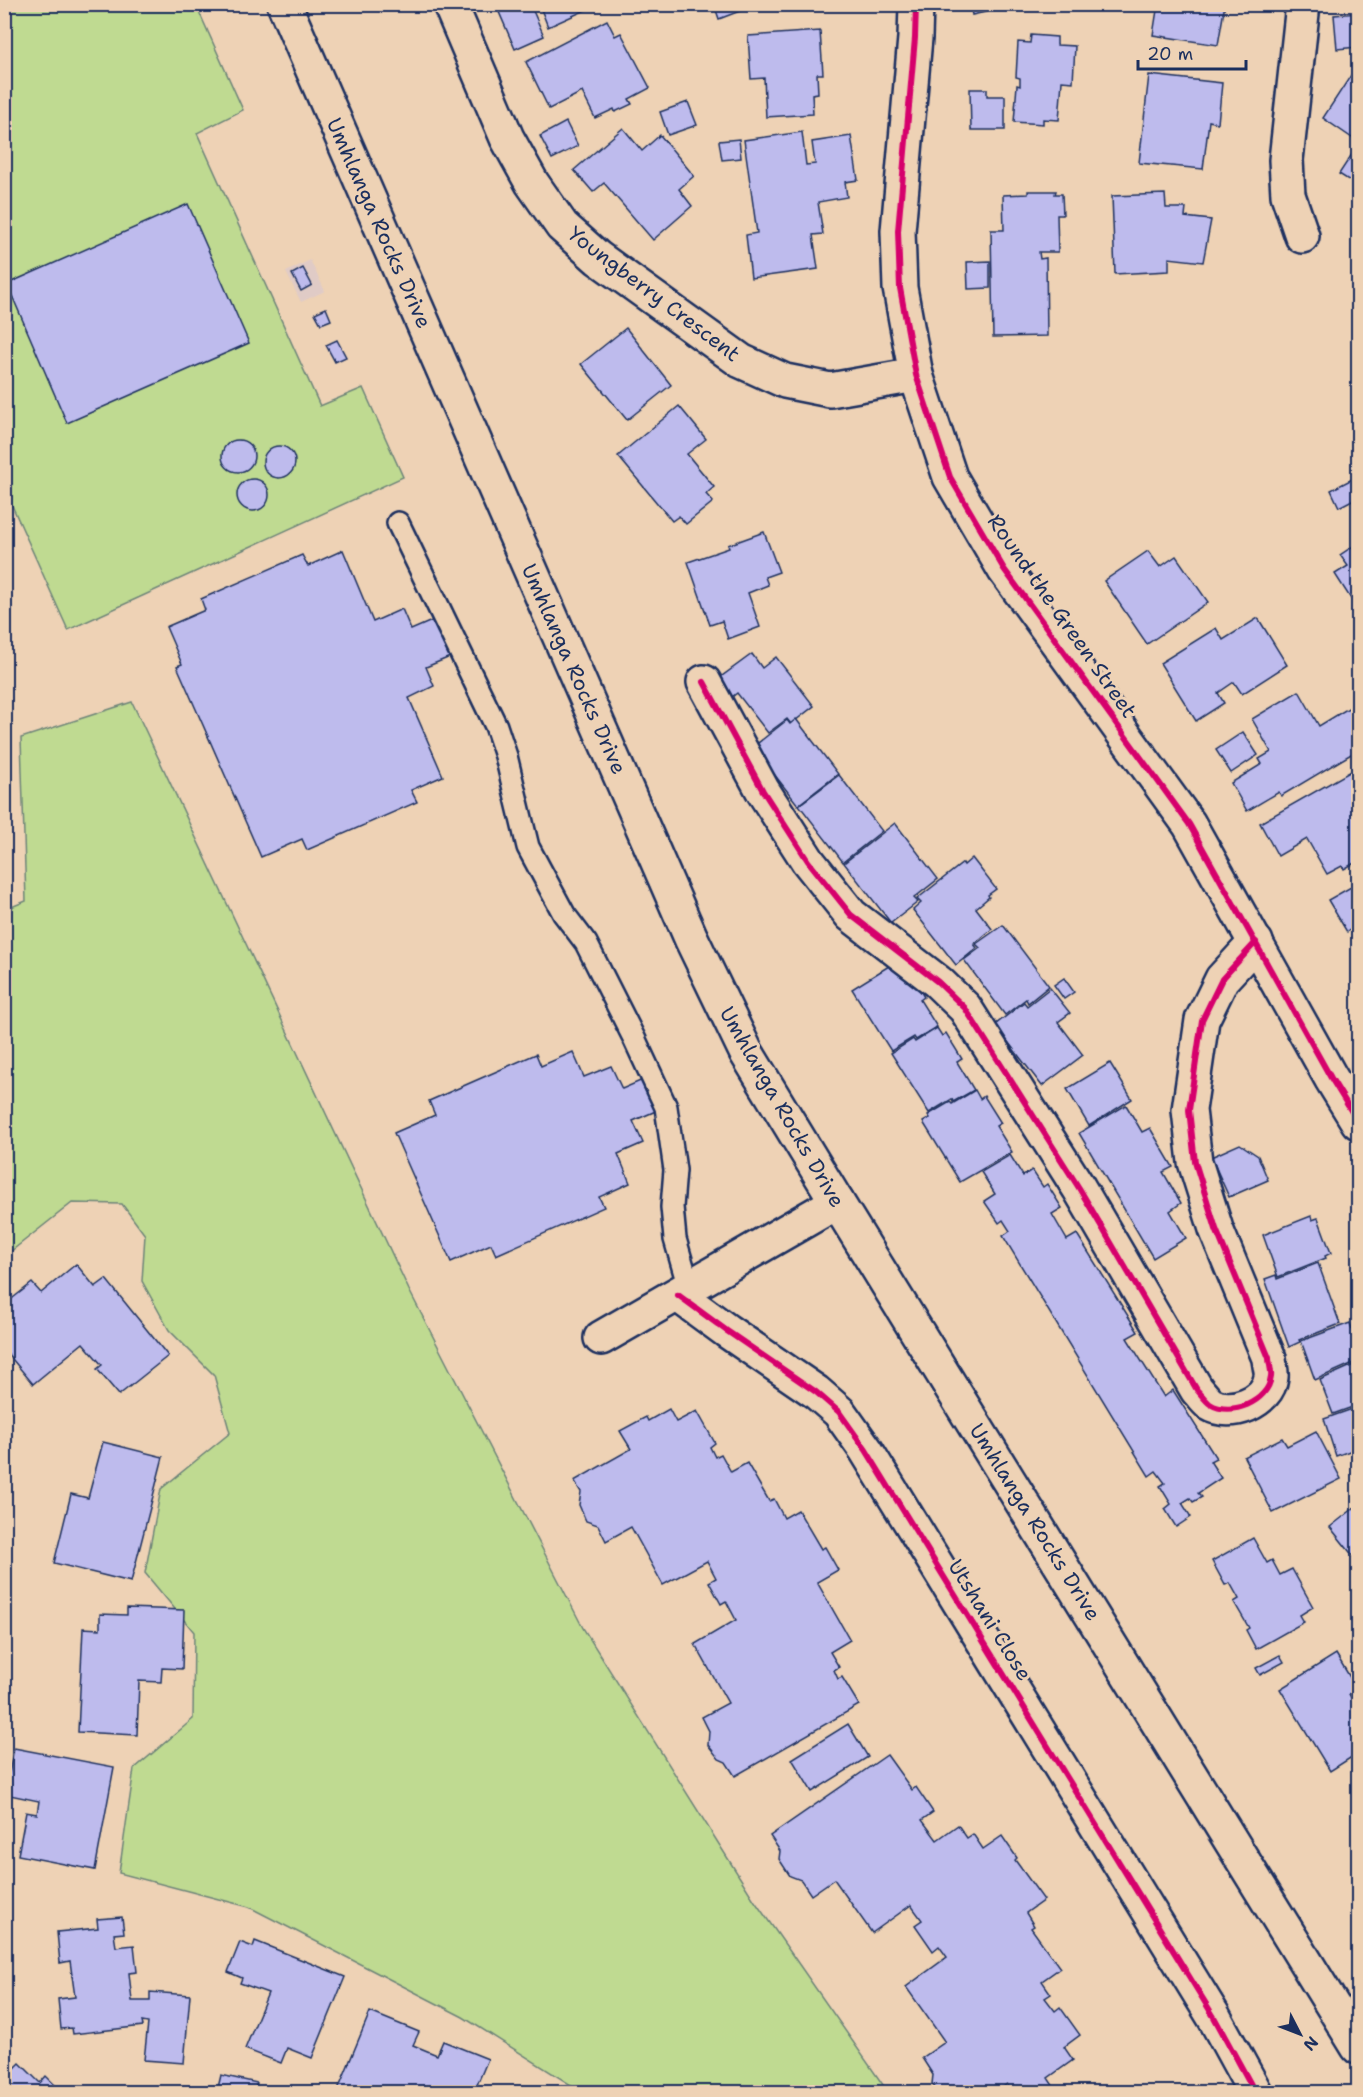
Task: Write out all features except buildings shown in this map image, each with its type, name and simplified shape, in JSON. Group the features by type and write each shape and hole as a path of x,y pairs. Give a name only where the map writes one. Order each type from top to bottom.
{"street":[{"name":"Umhlanga Rocks Drive","path":"284,4 691,938 746,1052 1359,2047"},
{"name":"Youngberry Crescent","path":"450,4 507,138 532,183 562,226 598,258 741,361 785,381 830,390 916,375"},
{"name":"Round the Green Street","path":"916,4 898,231 900,288 916,375 950,477 1004,569 1190,824 1331,1078 1359,1122"},
{"path":"1302,236 1288,195 1286,160 1303,4"},
{"path":"704,682 763,791 808,861 851,915 938,982 966,1008 1078,1188 1197,1390 1210,1404 1222,1408 1239,1408 1259,1399 1267,1389 1271,1377 1269,1358 1216,1229 1195,1162 1189,1110 1202,1020 1222,979 1256,942"},
{"path":"601,1338 837,1202"},
{"name":"Utshani Close","path":"684,1291 751,1348 816,1392 839,1412 866,1450 1214,2017 1255,2092"}],"lane":[{"path":"398,523 496,726 506,756 528,847 564,914 586,943 666,1107 675,1170 672,1207 675,1239 684,1291"}],"shaded area":[{"path":"310,260 325,291 301,302 286,272"}],"green space":[{"path":"4,5 196,5 243,110 197,133 320,406 363,388 403,477 68,630 5,490"},
{"path":"132,702 409,1290 583,1628 754,1900 888,2092 582,2092 463,2017 249,1907 119,1873 134,1769 193,1719 194,1632 145,1573 161,1489 230,1433 214,1375 169,1330 142,1281 145,1235 122,1204 72,1203 5,1256 4,910 26,901 21,738"}],"cycle path":[{"path":"916,4 898,231 900,288 916,375 950,477 1004,569 1189,824 1358,1122"},
{"path":"704,682 763,791 808,861 851,915 938,982 965,1008 1079,1188 1197,1390 1210,1404 1228,1409 1247,1405 1263,1394 1268,1386 1271,1370 1269,1358 1216,1229 1195,1162 1189,1110 1202,1020 1222,979 1256,942"},
{"path":"678,1295 816,1392 839,1412 866,1450 1214,2017 1255,2092"}]}
